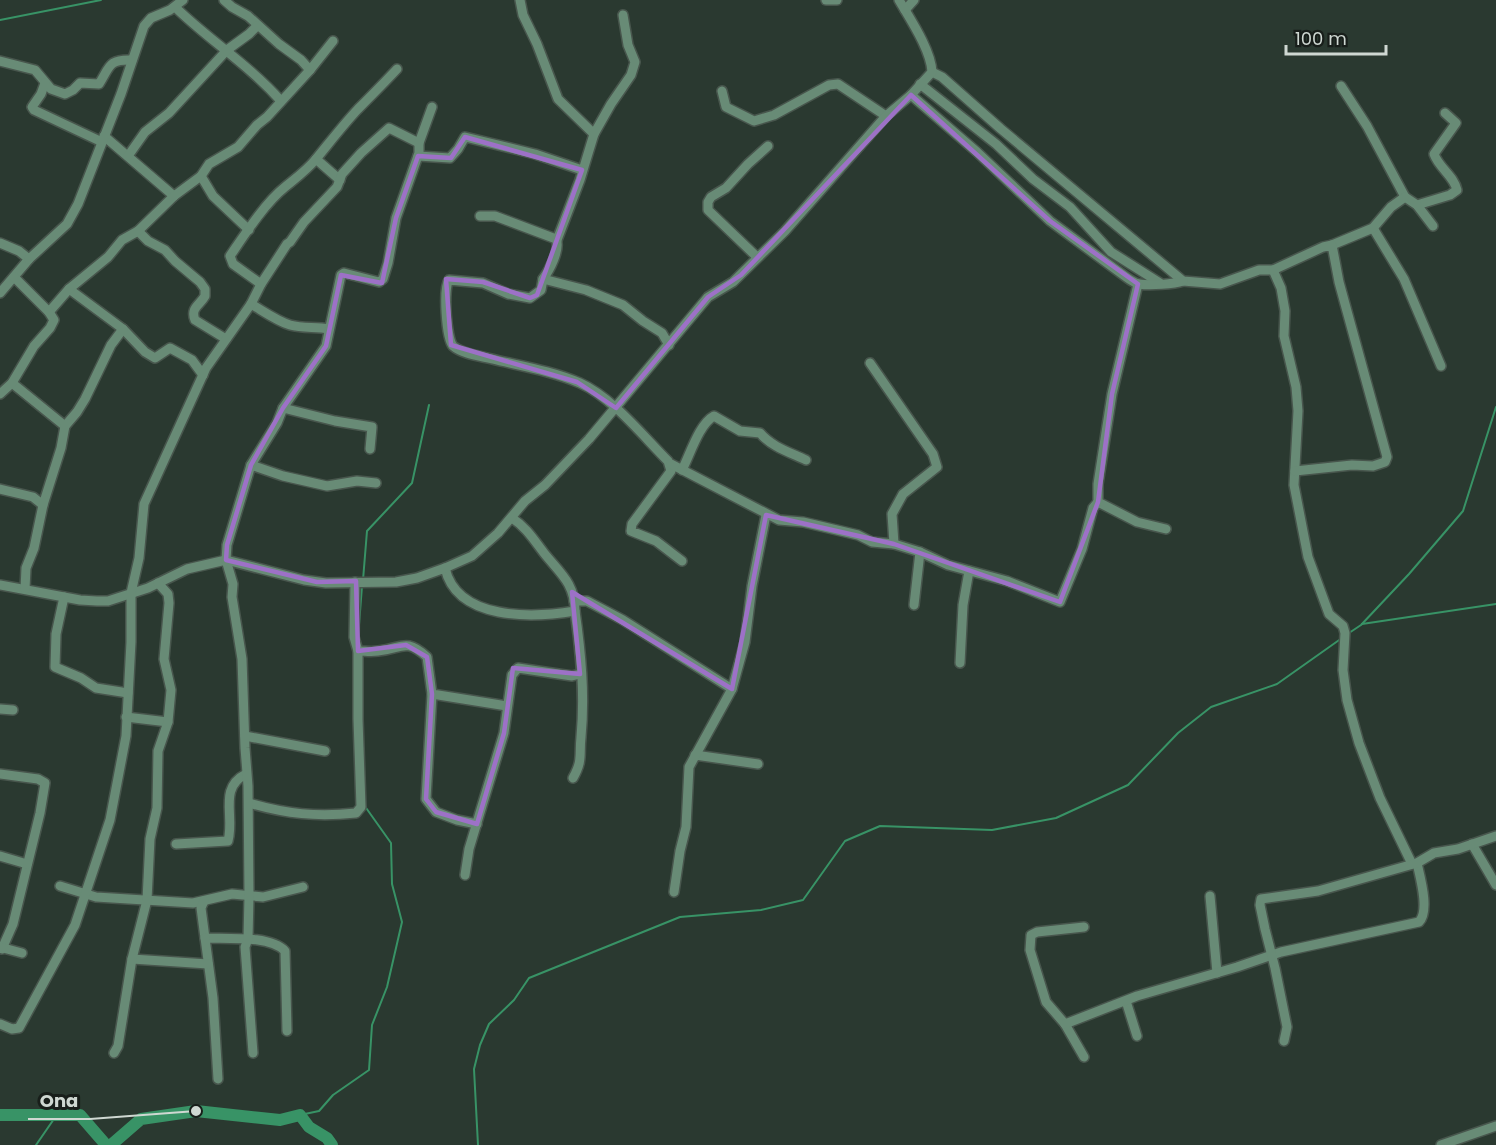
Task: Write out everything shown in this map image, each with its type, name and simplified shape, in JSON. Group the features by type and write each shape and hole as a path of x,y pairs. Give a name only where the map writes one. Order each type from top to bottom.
{"street":[{"path":"0,293 29,259 67,224 78,204 146,23 183,0"},
{"path":"224,0 248,16 310,70"},
{"path":"520,0 523,15 558,99 594,134"},
{"path":"826,0 837,0"},
{"path":"899,0 921,40 931,63 932,72"},
{"path":"905,10 914,0"},
{"path":"175,7 195,27 261,78 281,101"},
{"path":"623,15 628,45 635,62 631,75 594,134 557,240 558,246 543,279 541,290 530,298 508,294 483,283 449,280 446,284 445,298 448,335 452,344 469,353 552,373 598,393 670,464 766,515 778,520 803,522 858,535 872,542 894,544 920,552 948,565 1007,581 1060,602 1082,549 1093,508 1098,502 1098,484 1112,394 1138,284"},
{"path":"128,156 145,132 169,113 227,50 257,26"},
{"path":"49,312 69,290 108,257 122,240 138,231 174,196 201,176 209,164 238,147 256,125 267,117 310,70 333,41"},
{"path":"0,61 35,70 45,83 59,94 65,94 80,83 99,84 106,68 114,61 132,60"},
{"path":"261,284 243,272 231,261 230,256 286,186 316,159 358,108 375,94 397,69"},
{"path":"0,585 98,602 108,601 158,583 187,569 226,560 304,580 326,583 396,582 417,578 472,556 486,545 525,501 552,477 615,409 708,297 733,282 798,216 886,116 932,72"},
{"path":"932,72 942,77 1000,129 1184,281"},
{"path":"45,83 32,107 34,110 103,139 128,156 174,196"},
{"path":"722,91 726,107 754,121 774,115 829,85 838,84 886,116"},
{"path":"920,84 996,144 1033,179 1070,207 1111,252 1160,283"},
{"path":"1341,86 1367,126 1405,197 1417,205 1433,226"},
{"path":"910,95 977,152 1050,221 1138,284 1171,284 1184,281 1220,284 1259,270 1273,270 1323,247 1373,228 1391,207 1405,197"},
{"path":"253,1053 245,947 248,939 249,803 242,659 232,597 233,584 226,560 227,545 251,465 277,423 283,408 326,346 342,274 377,281 383,279 396,218 432,107"},
{"path":"1417,205 1450,195 1457,190 1455,183 1437,162 1434,154 1456,123 1445,113"},
{"path":"0,1024 12,1029 19,1028 75,925 107,831 126,736 131,593 139,558 144,504 203,375 251,304 287,244 337,187 342,174 361,153 389,128 419,143"},
{"path":"418,156 450,158 465,137 535,154 582,170"},
{"path":"757,257 726,226 712,216 708,210 708,202 711,197 726,188 768,146"},
{"path":"316,159 340,180"},
{"path":"201,176 213,196 249,230"},
{"path":"480,216 498,217 557,240"},
{"path":"1373,228 1404,279 1441,366"},
{"path":"138,231 148,241 165,250 200,282 205,296 194,309 195,320 226,339"},
{"path":"0,243 19,251 29,259"},
{"path":"1295,471 1376,465 1385,462 1387,457 1332,245"},
{"path":"1065,1024 1126,1000 1316,943 1419,922 1424,914 1422,889 1414,864 1380,798 1359,743 1347,700 1343,670 1345,633 1343,626 1329,614 1308,557 1294,485 1298,411 1296,387 1284,336 1285,311 1281,288 1273,270"},
{"path":"0,394 12,384 34,346 54,320 14,277"},
{"path":"543,279 586,290 623,305 662,333 669,345"},
{"path":"69,290 123,329 145,352 155,358 170,348 192,360 203,375"},
{"path":"251,304 288,324 329,329"},
{"path":"25,589 26,568 34,548 43,505 61,448 65,426 86,399 111,345 123,329"},
{"path":"870,363 933,454 937,467 903,494 892,514 894,544"},
{"path":"12,384 65,426"},
{"path":"283,408 335,421 372,427 370,449"},
{"path":"682,470 696,438 710,418 714,416 740,431 760,434 767,442 806,460"},
{"path":"670,464 671,471 632,524 631,531 656,542 682,561"},
{"path":"251,465 283,476 327,486 357,481 376,483"},
{"path":"0,489 33,497 43,505"},
{"path":"1098,502 1137,522 1166,529"},
{"path":"674,892 686,827 689,767 732,689 745,642 752,586 766,515"},
{"path":"512,518 522,524 563,573 571,589 581,656 580,674 584,699 581,764 573,778"},
{"path":"914,605 920,552"},
{"path":"445,568 447,579 466,600 475,606 496,611 527,613 535,616 587,601 623,620 732,689"},
{"path":"960,663 963,605 969,571"},
{"path":"249,803 276,811 306,815 356,813 361,807 358,651 354,637 356,582"},
{"path":"114,1053 118,1046 132,960 147,900 150,839 157,808 158,751 168,722 171,690 164,658 168,594 158,583"},
{"path":"64,597 56,634 55,667 81,678 96,688 128,693"},
{"path":"358,651 377,651 406,645 417,648 427,657 432,694 426,799 436,812 477,824"},
{"path":"465,875 469,849 504,733 512,675 519,669 572,676 580,674"},
{"path":"432,694 507,706"},
{"path":"0,709 13,710"},
{"path":"126,717 168,722"},
{"path":"244,736 325,751"},
{"path":"695,755 759,764"},
{"path":"0,774 38,779 45,783 13,924 1,948 22,953"},
{"path":"176,844 228,841 231,786 246,774"},
{"path":"1284,1041 1287,1027 1260,905 1261,899 1318,891 1414,864 1434,853 1458,849 1496,836"},
{"path":"1472,844 1496,885"},
{"path":"0,856 27,864"},
{"path":"60,886 96,897 193,903 232,894 263,897 303,887"},
{"path":"1210,896 1217,973"},
{"path":"204,901 201,908 213,998 218,1079"},
{"path":"1084,927 1037,932 1031,935 1030,950 1046,1002 1065,1024 1084,1057"},
{"path":"205,938 248,939 278,945 285,951 287,1031"},
{"path":"132,960 208,964"},
{"path":"1126,1000 1137,1036"},
{"path":"1441,1145 1496,1126"}],"highlighted area":[{"path":"911,95 1050,221 1138,284 1112,394 1098,502 1060,602 894,544 766,515 732,689 572,592 580,674 513,668 504,733 477,824 436,812 426,799 432,694 427,657 406,645 358,651 356,581 317,582 235,563 226,560 227,545 251,465 283,408 326,346 341,275 382,283 396,218 418,156 451,158 465,137 582,170 537,295 530,298 483,282 446,279 451,345 577,382 616,408 708,297 741,275"}],"waterway":[{"path":"0,20 101,0"},
{"path":"363,580 367,531 412,483 429,405"},
{"path":"1349,633 1361,625 1409,574 1463,511 1496,407"},
{"path":"359,625 362,586"},
{"path":"1362,624 1496,604"},
{"path":"478,1145 474,1069 480,1045 489,1024 514,1000 529,978 680,917 761,910 803,900 845,841 880,826 992,830 1056,818 1128,785 1178,733 1211,707 1277,684 1342,638"},
{"path":"300,1115 319,1111 333,1095 369,1070 372,1025 387,987 402,922 392,884 391,843 364,805"},
{"path":"111,1145 141,1119 196,1111 280,1120 300,1115 309,1127 327,1138 332,1145"},
{"path":"0,1115 80,1115 106,1145"},
{"path":"36,1145 56,1116"}],"place":[{"name":"Ona","path":"196,1111"}]}
